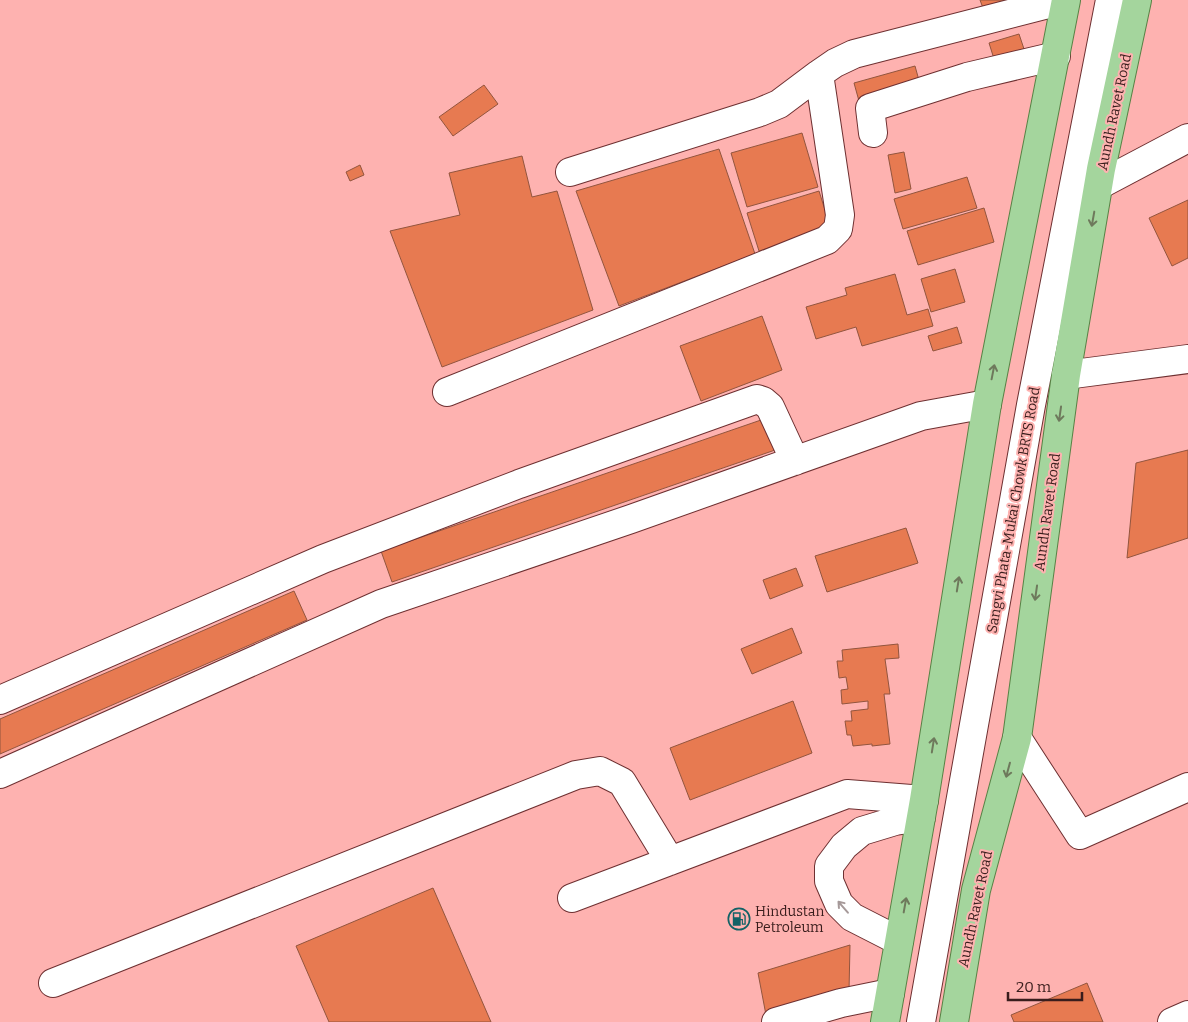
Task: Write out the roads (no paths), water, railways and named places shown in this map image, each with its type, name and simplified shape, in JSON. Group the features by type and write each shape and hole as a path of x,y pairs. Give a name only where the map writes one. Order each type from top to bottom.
{"main road":[{"path":"885,1022 922,808 987,404 1056,56 1065,0"},
{"name":"Aundh Ravet Road","path":"954,1022 976,890 1017,738 1066,375 1101,169 1137,0"}],"street":[{"path":"570,172 760,112 779,104 818,74 854,54 1065,0"},
{"name":"Sangvi Phata-Mukai Chowk BRTS Road","path":"921,1022 1032,405 1110,0"},
{"path":"873,133 870,108 967,77 1056,56"},
{"path":"447,392 827,240 838,229 840,215 818,74"},
{"path":"1099,185 1188,138"},
{"path":"1066,375 1188,359"},
{"path":"0,700 322,559 519,484 757,399 762,400 770,407 795,461"},
{"path":"0,774 381,604 920,416 987,404"},
{"path":"1017,738 1080,835 1188,787"},
{"path":"53,983 576,775 600,771 622,782 670,861"},
{"path":"572,898 847,794 922,808"},
{"path":"899,941 852,917 839,904 829,881 829,866 844,846 862,831 895,821 922,808"},
{"path":"776,1022 842,1003 890,993"},
{"path":"1172,1022 1188,1015"}],"place":[{"name":"Hindustan Petroleum","path":"739,919"}]}
